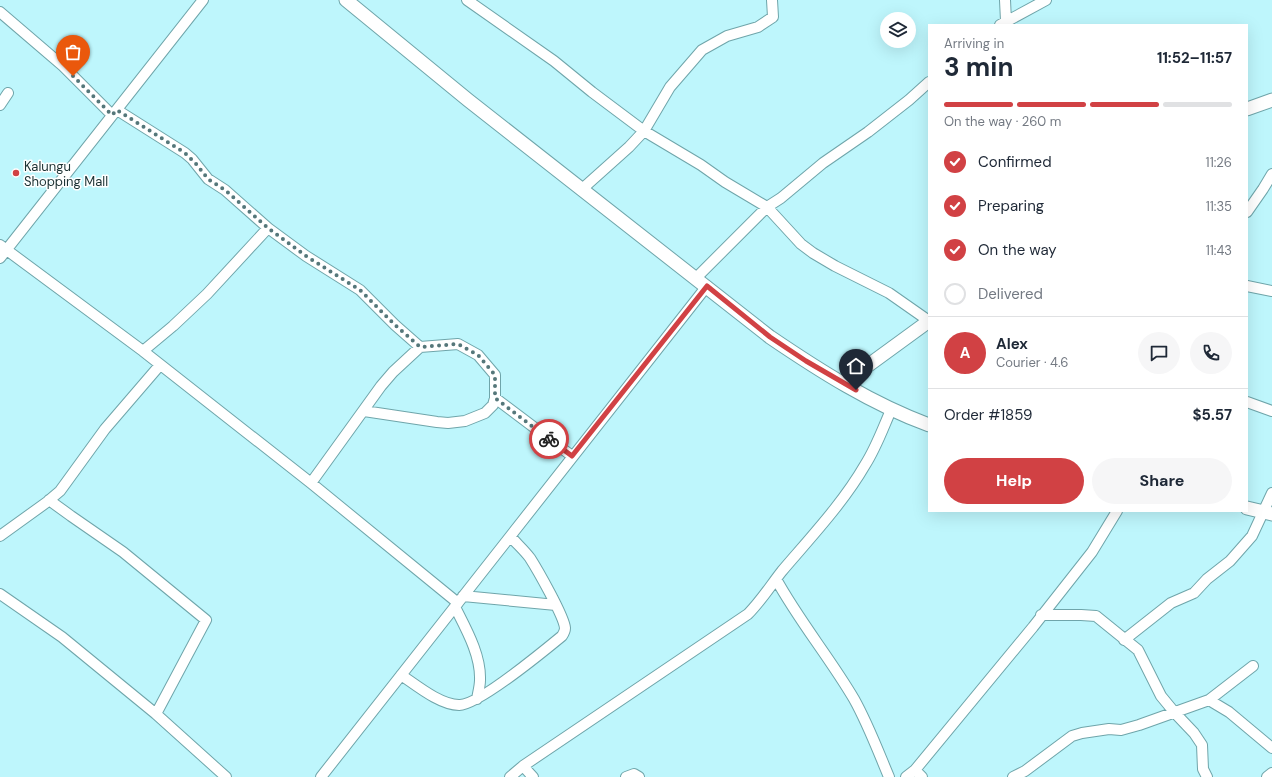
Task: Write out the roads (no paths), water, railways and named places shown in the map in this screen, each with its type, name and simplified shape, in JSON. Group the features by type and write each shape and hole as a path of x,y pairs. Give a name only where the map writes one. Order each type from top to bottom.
{"street":[{"path":"203,0 115,112 2,251 143,351 459,602 478,660 480,680 478,699"},
{"path":"346,0 581,190 707,286 770,337 806,361 891,410 928,425"},
{"path":"467,0 554,60 592,92 644,131 767,207 801,244 835,266 889,293 928,320"},
{"path":"581,190 629,147 644,131 670,87 702,50 727,36 758,27 773,17 772,0"},
{"path":"1003,23 1005,0"},
{"path":"1003,23 1046,0"},
{"path":"0,12 115,112 185,153 208,179 225,190 268,228 306,256 360,290 395,325 420,347"},
{"path":"696,278 767,207 781,198 823,163 868,132 909,100 928,83"},
{"path":"0,105 8,94"},
{"path":"1248,110 1272,100"},
{"path":"1248,211 1272,174"},
{"path":"143,351 173,326 207,294 268,228"},
{"path":"321,777 400,674 511,537 572,456 707,286"},
{"path":"1248,286 1272,291"},
{"path":"844,383 928,322"},
{"path":"311,483 381,386 393,372 420,347 458,344 478,355 495,375 495,398 493,405 485,413 465,421 448,423 402,418 364,411"},
{"path":"0,536 60,491 105,428 160,365"},
{"path":"495,398 572,456"},
{"path":"1248,402 1272,411"},
{"path":"510,777 523,766 707,641 738,622 757,605 854,482 875,446 891,410"},
{"path":"1124,640 1171,603 1194,593 1207,579 1230,561 1252,536 1268,513 1272,493"},
{"path":"50,500 123,552 206,620 156,714"},
{"path":"1248,508 1268,513"},
{"path":"906,777 919,773 1041,615 1092,552 1116,512"},
{"path":"400,674 425,692 439,699 459,706 468,704 478,699 507,678 565,633 565,627 556,605 530,559 511,537"},
{"path":"776,579 790,605 806,626 854,700 873,738 889,777"},
{"path":"0,594 62,637 156,714 226,777"},
{"path":"459,602 556,605"},
{"path":"1041,615 1096,616 1138,650 1161,696 1194,733 1202,745 1203,769 1207,777"},
{"path":"1016,776 1072,736 1109,729 1121,730 1175,713 1209,700 1253,666"},
{"path":"1209,700 1229,712 1272,748"},
{"path":"523,766 533,777"},
{"path":"1267,777 1272,772"},
{"path":"626,777 634,774 639,777"}],"place":[{"name":"Kalungu Shopping Mall","path":"16,173"}]}
